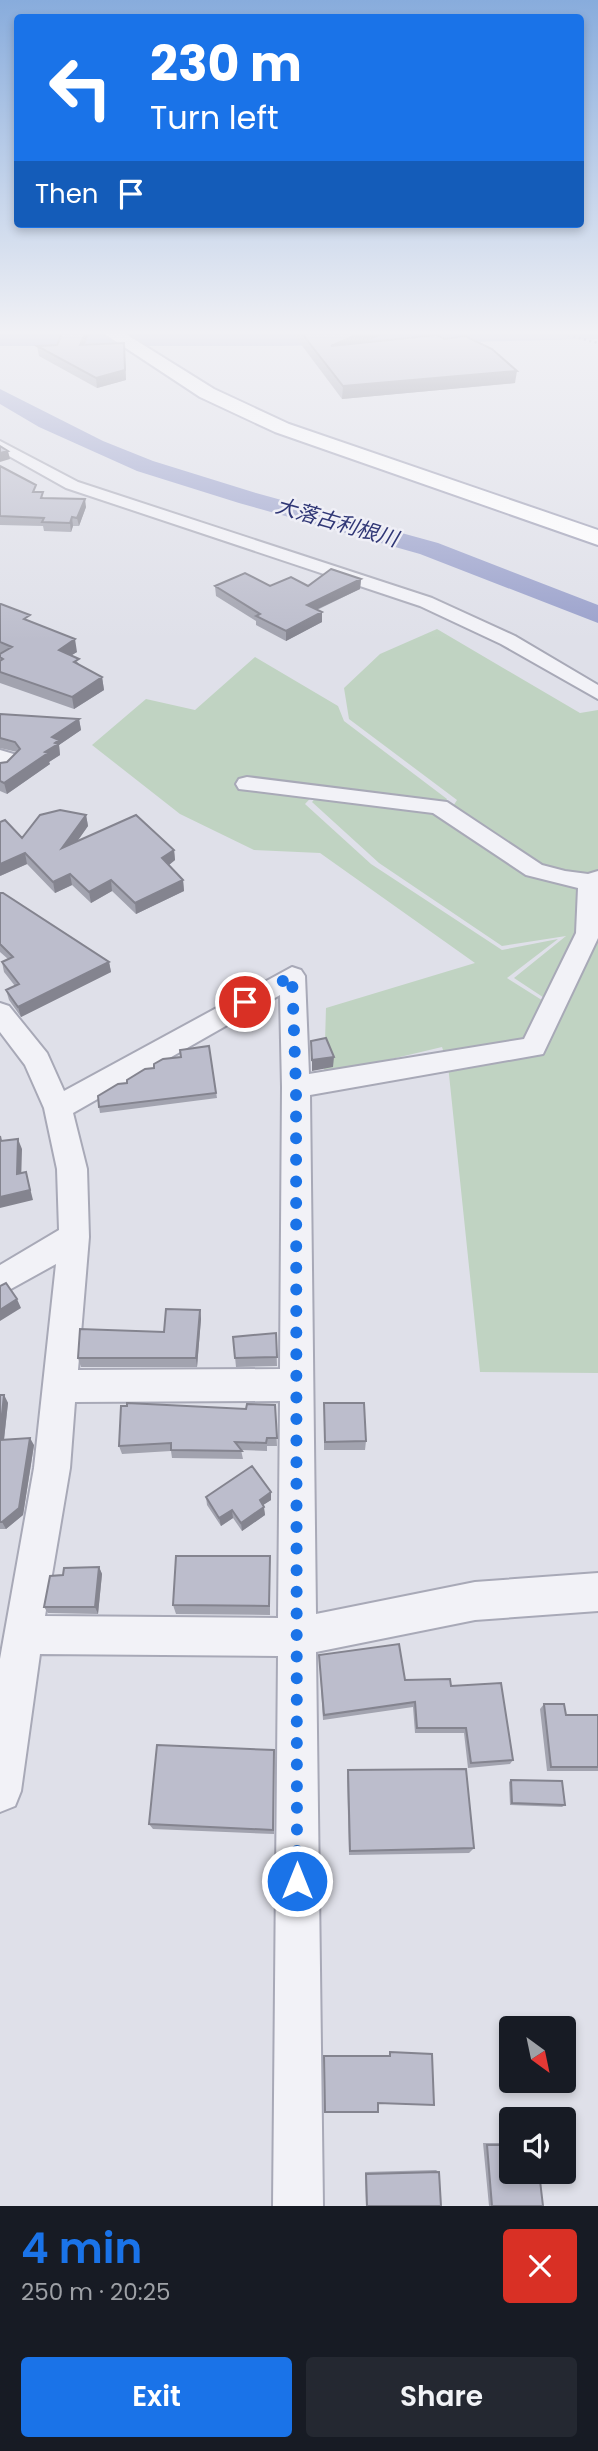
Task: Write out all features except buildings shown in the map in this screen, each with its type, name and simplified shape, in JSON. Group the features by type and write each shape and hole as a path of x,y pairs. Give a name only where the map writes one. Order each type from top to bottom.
{"main road":[{"path":"299,434 598,538"}],"street":[{"path":"0,446 15,461 72,485 426,602 508,640 598,693"},
{"path":"0,756 9,760 0,766"},
{"path":"247,784 439,807 534,870 563,880 594,881 588,933 533,1047 296,1087"},
{"path":"58,1108 292,976 296,1087 298,2206"},
{"path":"0,1013 37,1060 58,1108 72,1169 74,1237 52,1468 0,1791"},
{"path":"0,1281 74,1237"},
{"path":"61,1386 296,1385"},
{"path":"23,1635 297,1637 475,1601 598,1592"}],"green space":[{"path":"437,629 580,713 598,710 598,873 561,1009 514,978 566,936 502,946 379,863 312,802 322,791 450,811 457,800 349,719 344,688 380,654"},
{"path":"255,657 338,706 344,721 447,799 444,806 322,786 305,804 371,864 502,950 558,939 507,978 564,1014 593,877 598,875 598,1373 480,1372 448,1065 442,1047 324,1075 326,1008 475,963 320,853 254,850 180,814 92,745 146,699 195,710"}],"waterway":[{"name":"大落古利根川","path":"70,434 145,466 196,483 453,557 598,615"}],"route":[{"path":"245,1002 292,976 296,1087 297,1881"}]}
